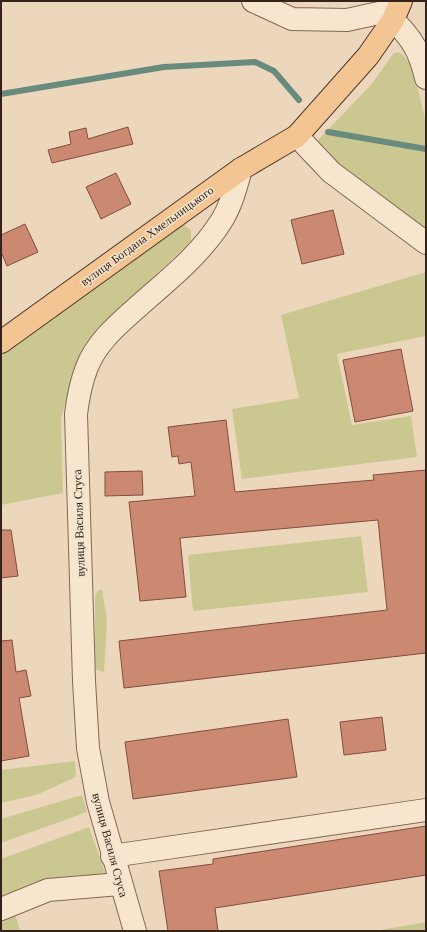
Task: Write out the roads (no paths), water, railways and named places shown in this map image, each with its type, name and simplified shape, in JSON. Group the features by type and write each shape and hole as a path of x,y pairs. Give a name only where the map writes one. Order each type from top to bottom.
{"main road":[{"name":"вулиця Богдана Хмельницького","path":"1,342 241,169 297,136 368,56 394,8"}],"street":[{"path":"253,1 292,19 348,20 394,8 404,31 416,46 422,60 426,78"},
{"path":"297,136 331,172 426,243"},
{"name":"вулиця Василя Стуса","path":"135,931 112,856 92,777 88,741 84,681 77,462 76,414 79,392 87,366 110,332 194,255 222,220 231,201 241,169"},
{"path":"112,856 426,810"},
{"path":"1,908 48,890 120,884"}],"waterway":[{"path":"1,94 164,67 255,62 274,71 299,100"},
{"path":"328,132 426,149"}]}
